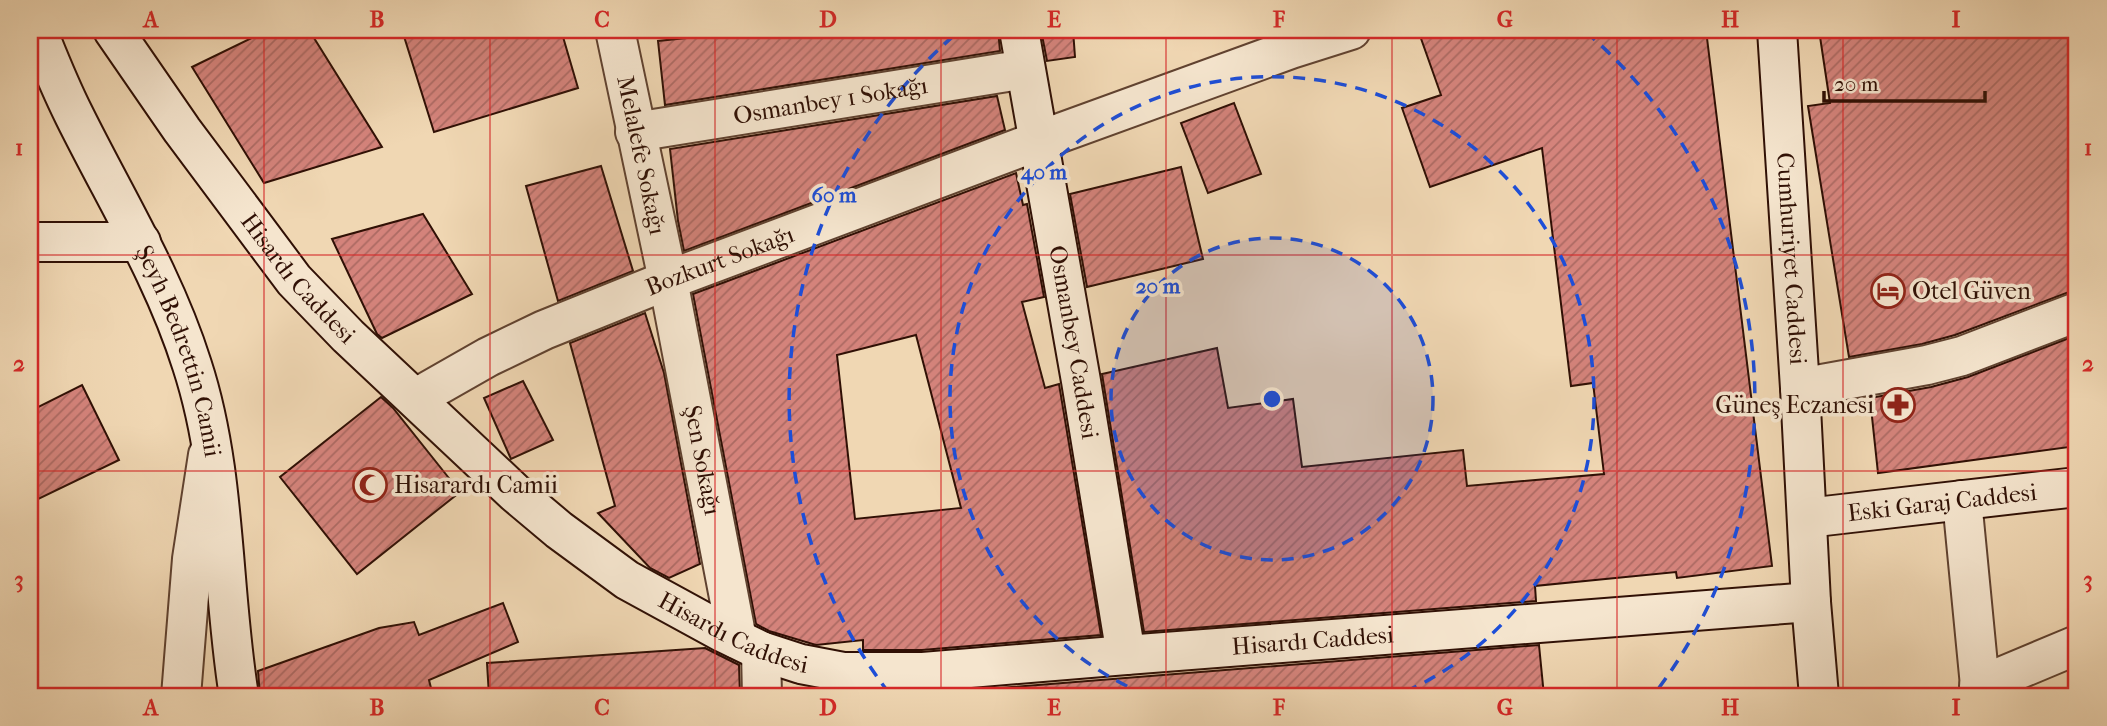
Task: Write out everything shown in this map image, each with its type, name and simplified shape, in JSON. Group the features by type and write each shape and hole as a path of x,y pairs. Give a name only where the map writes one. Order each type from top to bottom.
{"street":[{"name":"Şeyh Bedrettin Camii","path":"39,30 74,115 171,305 193,367 211,437 219,494 239,696"},
{"name":"Hisardı Caddesi","path":"113,30 182,130 294,280 515,494 627,580 749,645 801,664 843,672 923,672 1811,602"},
{"name":"Melalefe Sokağı","path":"615,30 668,280"},
{"name":"Osmanbey Caddesi","path":"1019,30 1082,381 1126,654"},
{"name":"Bozkurt Sokağı","path":"416,398 488,357 544,330 668,280 1038,141 1291,49 1351,30"},
{"name":"Cumhuriyet Caddesi","path":"1776,30 1819,696"},
{"name":"Osmanbey 1 Sokağı","path":"635,132 1025,69"},
{"path":"30,242 141,242"},
{"name":"Şen Sokağı","path":"668,280 762,696"},
{"path":"1800,388 1962,356 2077,312"},
{"path":"181,696 192,559 211,437"},
{"name":"Eski Garaj Caddesi","path":"1807,518 2077,486"},
{"path":"1962,500 1980,691 2077,645"}],"building":[{"path":"268,30 309,30 382,147 264,183 192,67"},
{"path":"402,30 561,30 578,88 434,132"},
{"path":"762,30 998,30 1000,51 665,105 658,41"},
{"path":"1041,30 1073,30 1075,57 1047,61"},
{"path":"1418,30 1706,30 1772,566 1677,578 1676,572 1535,586 1536,601 1144,632 1102,374 1217,348 1228,408 1293,399 1302,467 1463,450 1467,486 1604,474 1593,383 1571,386 1542,148 1430,187 1402,108 1441,95"},
{"path":"1819,30 2077,30 2077,291 1955,335 1922,344 1849,357 1808,106 1830,103"},
{"path":"997,96 1005,130 684,251 670,149"},
{"path":"1234,103 1261,174 1208,193 1181,123"},
{"path":"601,166 633,271 558,301 526,186"},
{"path":"1181,167 1203,259 1087,287 1070,194"},
{"path":"1016,173 1023,205 1027,204 1044,297 1022,302 1045,388 1059,384 1101,635 922,650 863,650 863,640 816,645 769,631 756,624 693,294","holes":["916,335 961,508 855,519 837,355"]},
{"path":"423,214 472,294 382,338 377,334 332,239"},
{"path":"645,313 664,373 700,564 669,578 650,568 598,513 615,506 570,343"},
{"path":"2077,335 2077,446 1878,473 1870,398 1968,377"},
{"path":"523,381 553,440 511,459 484,398"},
{"path":"82,385 119,460 30,503 30,411"},
{"name":"Hisarardı Camii","path":"381,397 393,408 460,492 357,574 280,477"},
{"path":"503,603 518,642 429,680 433,696 260,696 258,671 379,628 414,622 419,635"},
{"path":"1539,645 1544,696 866,696 925,694"},
{"path":"705,648 739,665 740,696 489,696 487,663"}],"place":[{"name":"Otel Güven","path":"1888,291"},
{"name":"Güneş Eczanesi","path":"1898,405"},
{"name":"Hisarardı Camii","path":"370,485"}]}
